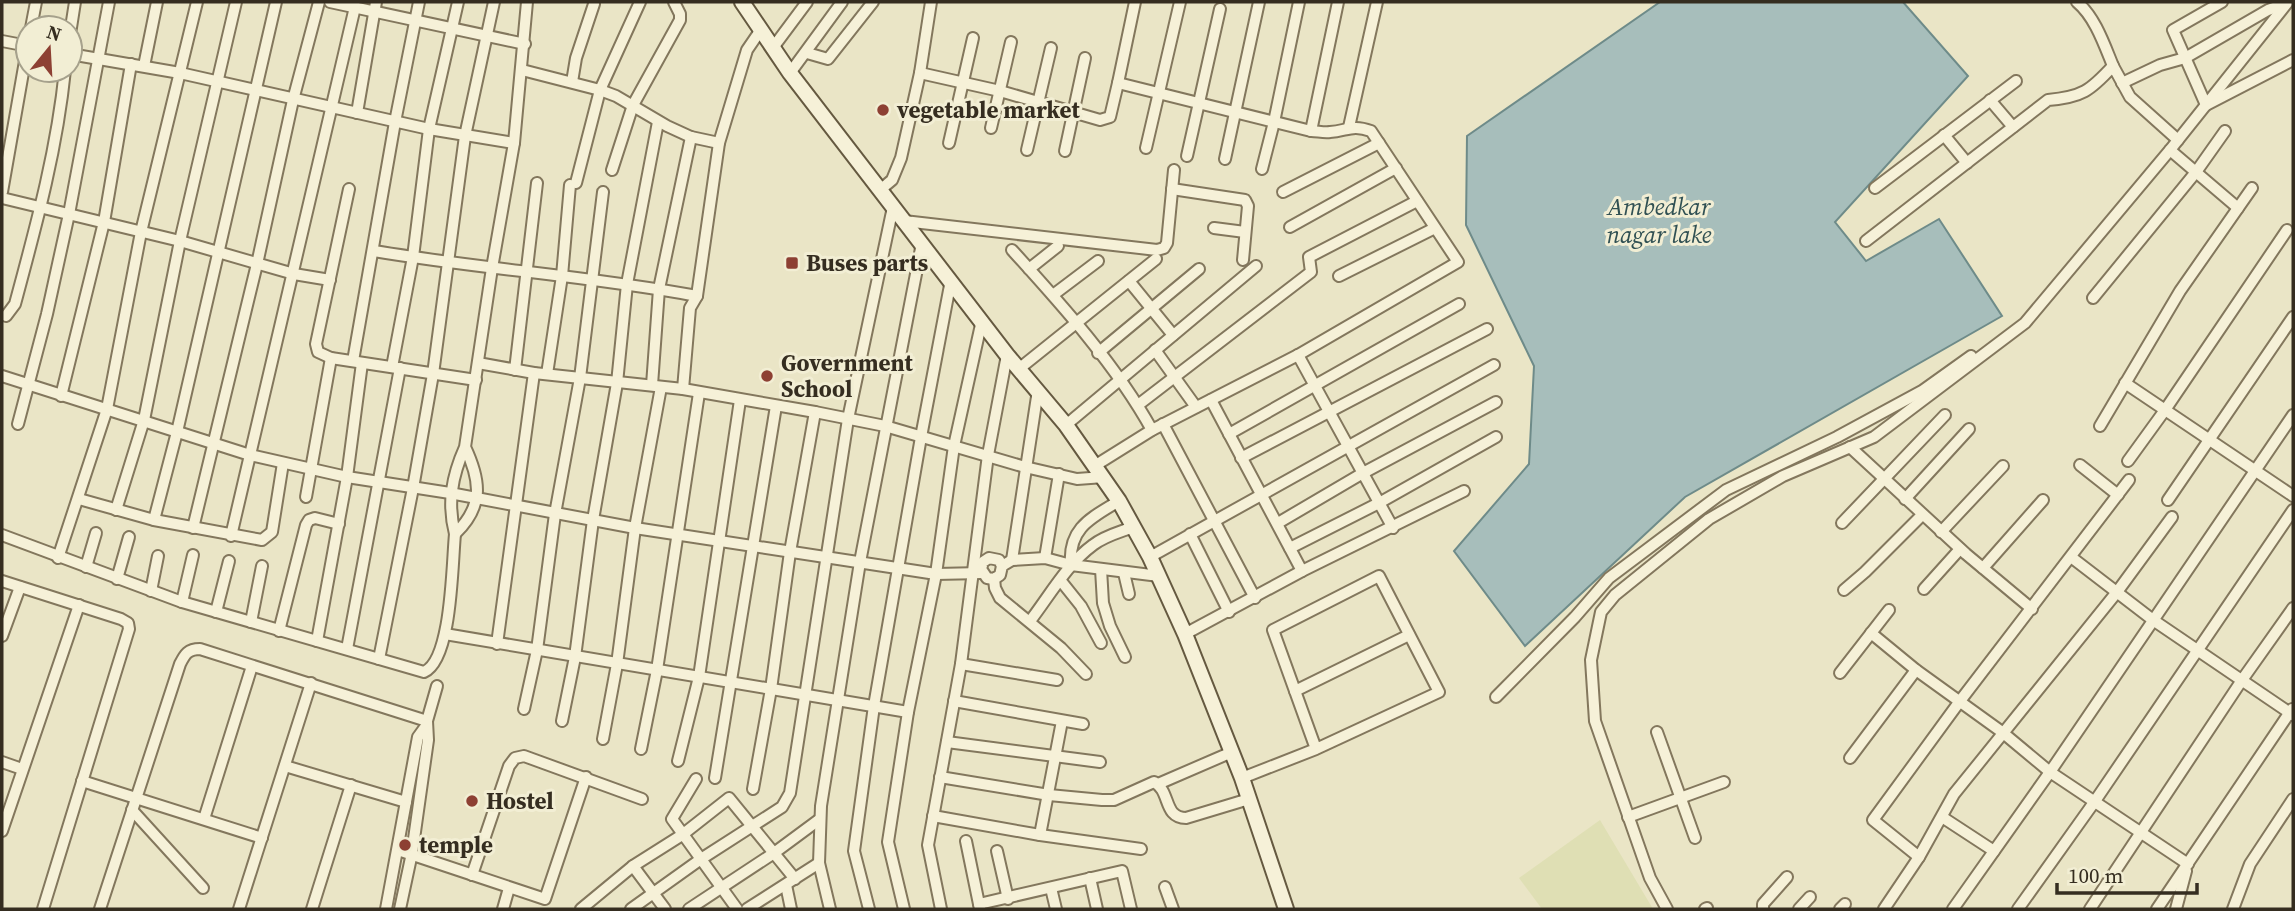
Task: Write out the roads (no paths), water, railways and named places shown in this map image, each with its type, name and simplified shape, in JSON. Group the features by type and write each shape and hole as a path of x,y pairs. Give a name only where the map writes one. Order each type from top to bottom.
{"street":[{"path":"18,424 47,314 69,214 109,2"},
{"path":"144,66 157,2"},
{"path":"58,558 107,409 141,232 197,2"},
{"path":"116,510 144,420 180,241 236,2"},
{"path":"154,520 177,432 276,2"},
{"path":"193,528 318,2"},
{"path":"330,2 355,7 375,6 415,20 525,44"},
{"path":"317,641 347,478 358,362 394,122 419,2"},
{"path":"347,649 379,482 429,130 458,2"},
{"path":"379,659 414,488 433,374 465,136 494,2"},
{"path":"2,535 182,602 428,671 441,653 446,634 455,534 450,493 465,447 514,143 527,2"},
{"path":"547,374 573,184 600,90 640,2"},
{"path":"612,170 633,105 680,20 674,2"},
{"path":"742,2 790,74 1007,355 1066,425 1119,501 1150,557 1185,634 1242,778 1286,909"},
{"path":"772,49 807,2"},
{"path":"790,74 842,2"},
{"path":"807,53 828,59 873,2"},
{"path":"880,190 898,171 920,73 931,2"},
{"path":"920,73 1000,90 1100,120 1111,117 1135,2"},
{"path":"1146,148 1180,2"},
{"path":"1226,159 1259,2"},
{"path":"1262,169 1298,2"},
{"path":"1311,131 1338,2"},
{"path":"1349,127 1377,2"},
{"path":"2077,2 2085,8 2130,97 2178,140"},
{"path":"2206,104 2173,30 2204,6 2221,2"},
{"path":"2122,83 2160,65 2185,58 2268,10 2286,3"},
{"path":"1667,909 1650,878 1595,721 1591,660 1601,612 1615,595 1709,519 1783,476 1874,437 2025,323 2170,150 2286,3"},
{"path":"572,82 576,58 594,4"},
{"path":"357,113 375,6"},
{"path":"231,536 355,7"},
{"path":"1187,156 1220,9"},
{"path":"683,389 690,308 697,296 719,144 747,50 761,31"},
{"path":"949,143 973,38"},
{"path":"991,128 1011,42"},
{"path":"1027,150 1051,48"},
{"path":"84,56 180,73 429,130 514,143"},
{"path":"1065,152 1085,58"},
{"path":"2206,104 2293,60"},
{"path":"61,396 104,222 131,64"},
{"path":"1866,240 2048,100 2070,98 2085,93 2113,66"},
{"path":"522,70 600,90 691,137 719,144"},
{"path":"1875,188 2017,80"},
{"path":"478,363 534,373 683,389 815,412 885,426 1025,467 1088,480 1157,427 1298,355 1458,262 1433,229 1371,131 1349,127 1329,132 1311,131 1118,83"},
{"path":"2,192 21,84"},
{"path":"6,316 15,304 42,208 60,120 64,84"},
{"path":"1990,100 2013,127"},
{"path":"562,722 575,657 593,520 617,383 627,284 658,122"},
{"path":"2094,298 2196,172 2225,131"},
{"path":"1944,135 1966,163"},
{"path":"603,739 617,664 657,386 659,289 691,137"},
{"path":"1283,191 1379,143"},
{"path":"2170,150 2238,208"},
{"path":"1290,227 1396,168"},
{"path":"904,221 1157,250 1164,248 1167,243 1174,170"},
{"path":"515,370 537,183"},
{"path":"2100,426 2180,291 2252,188"},
{"path":"1172,189 1245,200 1248,206 1243,260"},
{"path":"349,190 316,344 318,352 331,358 476,380"},
{"path":"524,709 537,650 555,514 580,378 603,192"},
{"path":"2,198 180,241 294,274 330,280"},
{"path":"1138,405 1311,272 1309,257 1417,201"},
{"path":"632,909 701,859 782,807 790,793 803,694 848,419 893,207"},
{"path":"1214,228 1245,232"},
{"path":"1339,276 1433,229"},
{"path":"2128,461 2287,230"},
{"path":"830,909 819,863 820,819 860,562 922,243"},
{"path":"1029,269 1058,246"},
{"path":"1012,250 1076,323 1157,427 1216,521 1255,598"},
{"path":"374,251 446,263 592,279 697,296"},
{"path":"1020,368 1156,259"},
{"path":"1053,295 1098,261"},
{"path":"1066,425 1256,267"},
{"path":"1098,353 1199,270"},
{"path":"869,909 854,851 874,706 951,280"},
{"path":"1129,281 1173,335"},
{"path":"1496,697 1575,617 1609,578 1726,490 1837,437 1922,391 2015,323 2050,293"},
{"path":"1228,433 1459,304"},
{"path":"2168,500 2293,317"},
{"path":"904,909 888,842 908,712 936,574 954,446 982,320"},
{"path":"1241,458 1487,329"},
{"path":"1155,350 1196,407"},
{"path":"941,909 928,845 976,573 988,455 1007,355"},
{"path":"1298,355 1394,528"},
{"path":"306,497 331,358"},
{"path":"1150,557 1494,365"},
{"path":"497,643 534,373"},
{"path":"2,376 250,455 347,478 450,493 515,507 718,541 936,574 976,573 994,579 1000,575 1007,563 1038,390"},
{"path":"2125,383 2293,496"},
{"path":"641,749 657,670 699,393"},
{"path":"678,761 699,677 740,400"},
{"path":"1210,400 1302,571"},
{"path":"1278,523 1363,473 1496,402"},
{"path":"715,778 776,406"},
{"path":"753,789 815,412"},
{"path":"1842,523 1945,415"},
{"path":"1956,908 2293,415"},
{"path":"1905,499 1969,429"},
{"path":"1290,548 1379,503 1496,438"},
{"path":"455,534 472,514 476,499 477,475 465,447"},
{"path":"1850,447 1959,549 2032,609"},
{"path":"79,499 154,520 262,540 272,532 283,463"},
{"path":"2080,465 2118,495"},
{"path":"1941,532 2003,466"},
{"path":"1045,558 1059,474"},
{"path":"1919,857 1873,820 2129,480"},
{"path":"1185,634 1302,571 1394,528 1464,491"},
{"path":"1983,568 2043,500"},
{"path":"1071,565 1072,540 1079,530 1089,519 1119,501"},
{"path":"2018,909 2095,801 2293,510"},
{"path":"1844,590 1922,515"},
{"path":"1884,909 1919,857 1954,794 2118,592 2172,517"},
{"path":"279,631 306,524 315,519 339,524"},
{"path":"1030,621 1071,565 1095,543 1133,527"},
{"path":"86,567 96,533"},
{"path":"1190,534 1229,612"},
{"path":"117,579 129,537"},
{"path":"1924,589 1959,549"},
{"path":"182,602 193,555"},
{"path":"151,590 158,556"},
{"path":"2071,557 2153,620 2292,712 2157,909"},
{"path":"976,573 989,558 1007,563 1045,558 1071,565 1159,576"},
{"path":"216,612 229,561"},
{"path":"251,622 262,566"},
{"path":"1101,569 1103,603 1110,626 1125,657"},
{"path":"1124,573 1129,594"},
{"path":"1242,778 1316,749 1439,692 1380,576 1273,630 1316,749"},
{"path":"994,579 1000,598 1061,648 1086,674"},
{"path":"2,580 121,619 128,623 129,629 43,909"},
{"path":"1061,581 1072,593 1101,643"},
{"path":"2,636 20,587"},
{"path":"2,829 79,606"},
{"path":"2090,909 2293,608"},
{"path":"1840,673 1889,610"},
{"path":"1871,633 1916,670 2002,732 2050,772 2188,864"},
{"path":"446,634 908,712"},
{"path":"1295,691 1409,635"},
{"path":"100,909 186,653 192,649 200,649 311,683 427,723"},
{"path":"961,664 1057,680"},
{"path":"204,819 252,666"},
{"path":"1850,758 1916,670"},
{"path":"239,909 311,683"},
{"path":"386,909 418,737 427,723 437,685"},
{"path":"954,701 1083,724"},
{"path":"1040,835 1062,721"},
{"path":"400,909 412,853 428,740 427,723"},
{"path":"1657,732 1695,838"},
{"path":"947,742 1100,762"},
{"path":"940,777 1049,795 1114,800 1149,783 1158,784 1232,752"},
{"path":"472,875 514,758 524,756 642,799"},
{"path":"2,762 22,769"},
{"path":"285,766 406,802"},
{"path":"398,850 545,899 586,777"},
{"path":"696,779 672,819 737,909"},
{"path":"82,780 262,838"},
{"path":"1628,817 1724,782"},
{"path":"1158,784 1170,810 1179,818 1249,799"},
{"path":"312,909 351,785"},
{"path":"572,900 581,909 633,866 682,835 729,798 774,853 791,882 791,909"},
{"path":"2233,909 2250,864 2293,799"},
{"path":"132,810 203,888"},
{"path":"933,816 1142,849"},
{"path":"1942,817 1994,851"},
{"path":"689,909 820,819"},
{"path":"965,841 980,907 1122,871 1131,909"},
{"path":"997,851 1012,897 1020,909"},
{"path":"753,908 819,863"},
{"path":"2176,909 2188,864"},
{"path":"633,866 666,909"},
{"path":"1763,909 1763,904 1787,877"},
{"path":"1090,878 1097,909"},
{"path":"1166,887 1173,909"},
{"path":"503,909 509,888"},
{"path":"1051,888 1056,909"},
{"path":"1799,909 1810,897"}],"water":[{"name":"Ambedkar nagar lake","path":"1660,2 1903,2 1968,76 1835,222 1866,261 1939,219 2002,316 1685,497 1525,646 1454,551 1529,464 1534,366 1466,225 1467,136"}],"place":[{"name":"vegetable market","path":"883,110"},
{"name":"Buses parts","path":"792,263"},
{"name":"Government School","path":"767,376"},
{"name":"Hostel","path":"472,801"},
{"name":"temple","path":"405,845"}]}
